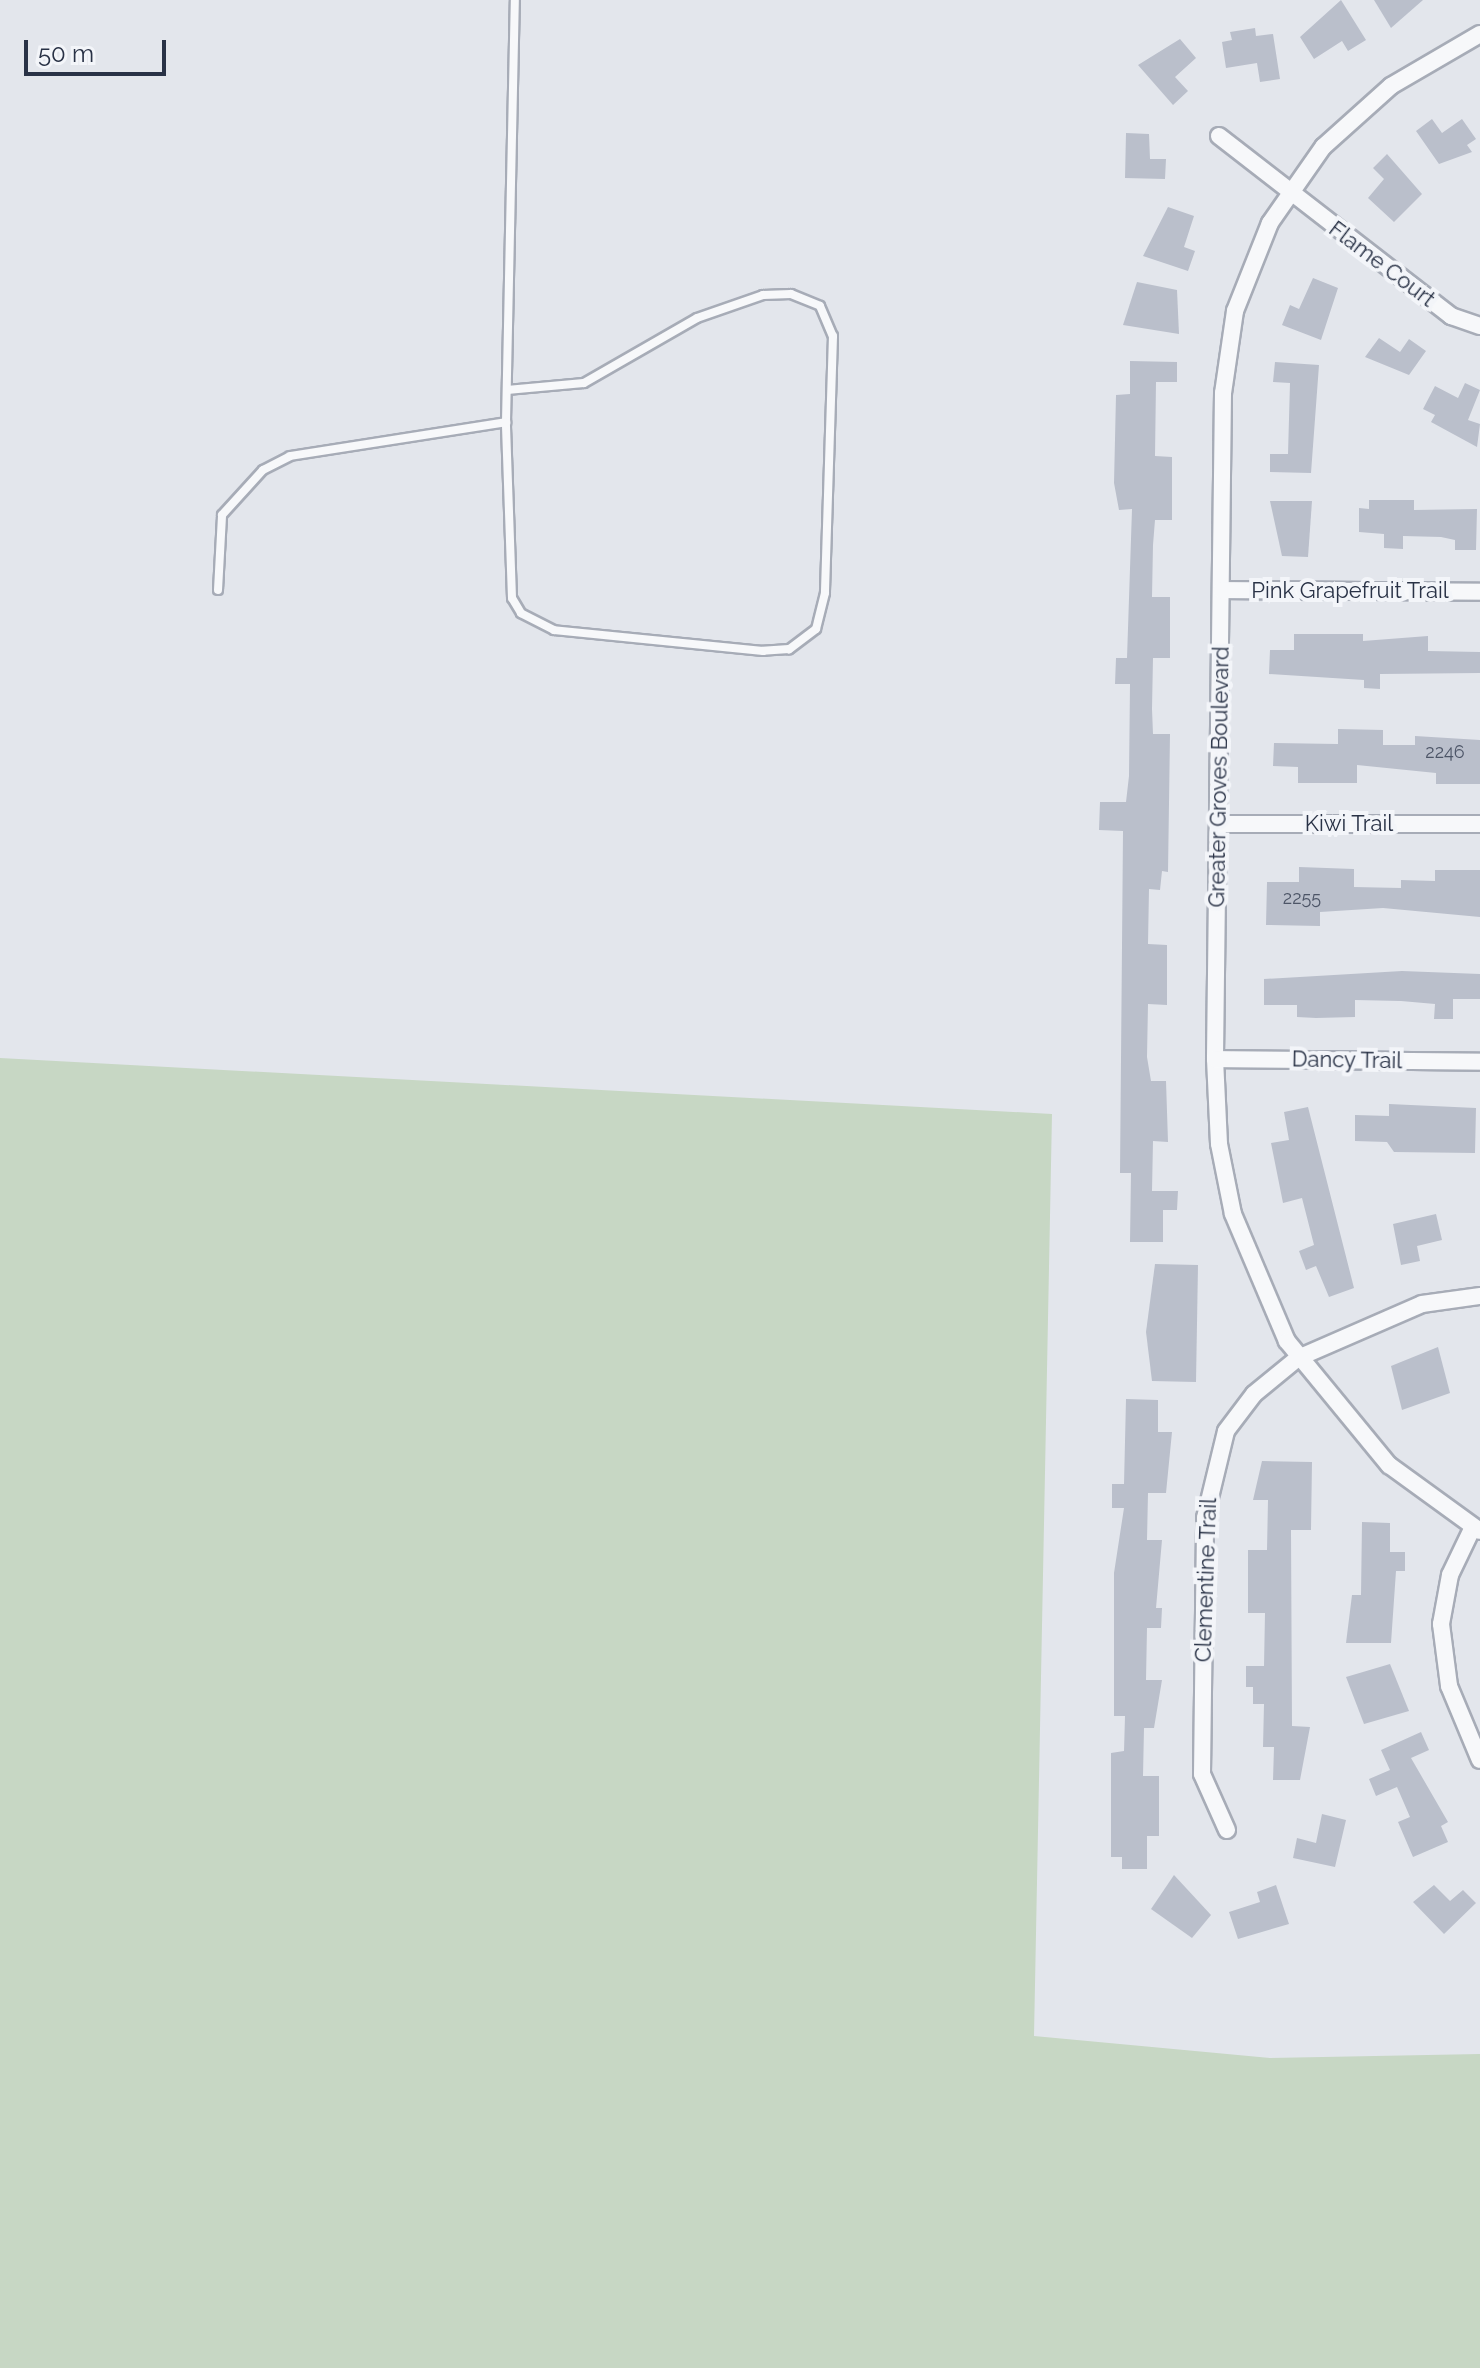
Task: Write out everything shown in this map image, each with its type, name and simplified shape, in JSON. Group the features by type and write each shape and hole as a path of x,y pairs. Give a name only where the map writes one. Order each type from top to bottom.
{"street":[{"name":"Greater Groves Boulevard","path":"1476,1529 1389,1465 1298,1358 1257,1281 1233,1214 1219,1144 1215,1059 1226,351 1254,255 1288,192 1360,110 1480,34"},
{"name":"Flame Court","path":"1219,136 1451,316 1480,326"},
{"name":"Pink Grapefruit Trail","path":"1221,590 1480,592"},
{"name":"Kiwi Trail","path":"1219,824 1480,824"},
{"name":"Dancy Trail","path":"1215,1059 1480,1062"},
{"name":"Clementine Trail","path":"1227,1830 1202,1774 1206,1502 1239,1411 1298,1358 1422,1304 1480,1296"},
{"path":"1476,1529 1450,1575 1441,1624 1449,1686 1480,1760"}],"lane":[{"path":"507,390 584,383 697,318 763,295 791,294 820,306 833,336 825,593 816,629 789,649 763,651 537,624 521,613 506,576 506,422 515,0"},
{"path":"218,590 222,515 263,470 290,456 506,422"}],"green space":[{"path":"0,1058 1052,1114 1034,2036 1270,2058 1480,2054 1480,2368 0,2368"}],"building":[{"path":"1341,0 1366,40 1348,51 1342,41 1314,59 1300,37"},
{"path":"1374,0 1423,0 1391,28"},
{"path":"1255,28 1256,36 1273,34 1280,79 1260,82 1257,63 1226,68 1222,42 1232,40 1230,32"},
{"path":"1180,39 1196,58 1175,77 1188,91 1173,105 1138,65"},
{"path":"1432,119 1442,133 1462,119 1476,139 1467,145 1472,152 1439,164 1416,131"},
{"path":"1126,133 1149,134 1150,159 1166,159 1165,179 1125,178"},
{"path":"1387,154 1422,194 1394,222 1368,198 1384,179 1373,168"},
{"path":"1168,207 1194,216 1184,247 1195,251 1188,271 1143,256"},
{"path":"1313,278 1338,288 1321,340 1282,325 1290,305 1299,309"},
{"path":"1137,282 1177,290 1179,334 1123,325"},
{"path":"1379,338 1400,352 1409,339 1426,351 1409,375 1365,357"},
{"path":"1130,361 1177,362 1177,382 1156,382 1155,456 1172,457 1172,520 1155,520 1152,597 1170,597 1170,658 1153,658 1152,709 1153,734 1170,734 1168,872 1162,871 1160,890 1149,889 1148,944 1167,945 1167,1005 1148,1004 1147,1057 1151,1081 1166,1081 1168,1142 1153,1141 1152,1191 1178,1191 1177,1210 1163,1210 1163,1242 1130,1242 1131,1173 1120,1173 1123,831 1099,830 1100,802 1126,802 1129,776 1130,684 1115,684 1116,658 1127,658 1132,509 1119,510 1114,483 1116,395 1130,394"},
{"path":"1275,362 1319,365 1311,473 1270,472 1270,454 1288,454 1290,383 1273,382"},
{"path":"1465,383 1480,390 1468,420 1480,424 1477,447 1431,422 1435,415 1423,409 1435,386 1458,398"},
{"path":"1369,500 1414,500 1414,510 1477,509 1476,550 1455,550 1455,540 1441,537 1403,536 1403,549 1384,548 1384,534 1359,532 1359,508 1369,509"},
{"path":"1270,501 1312,501 1308,557 1282,556"},
{"path":"1294,634 1363,634 1363,641 1428,636 1428,651 1480,652 1480,673 1380,674 1380,689 1364,688 1364,680 1269,674 1270,650 1294,650"},
{"path":"1338,729 1383,730 1383,745 1415,745 1415,736 1480,740 1480,784 1436,784 1436,773 1357,765 1357,783 1298,783 1298,767 1273,766 1274,743 1338,744"},
{"path":"1299,867 1354,869 1354,887 1401,888 1401,880 1435,881 1435,870 1480,870 1480,917 1383,908 1320,912 1320,926 1266,925 1267,882 1299,882"},
{"path":"1402,971 1480,974 1480,999 1453,999 1453,1019 1434,1019 1435,1004 1401,1001 1355,1000 1355,1017 1297,1017 1297,1005 1264,1005 1264,979"},
{"path":"1389,1104 1476,1108 1475,1153 1394,1152 1387,1142 1355,1141 1355,1115 1389,1116"},
{"path":"1308,1107 1354,1288 1329,1297 1316,1266 1306,1270 1299,1251 1314,1245 1302,1198 1283,1203 1271,1143 1289,1140 1284,1112"},
{"path":"1436,1214 1442,1240 1417,1246 1420,1261 1401,1265 1393,1224"},
{"path":"1155,1264 1198,1265 1196,1382 1152,1381 1146,1332"},
{"path":"1438,1347 1450,1393 1402,1410 1391,1366"},
{"path":"1126,1399 1158,1400 1158,1432 1172,1432 1166,1493 1148,1493 1147,1540 1162,1540 1156,1608 1162,1608 1161,1628 1147,1628 1146,1680 1162,1680 1154,1728 1144,1728 1143,1776 1159,1776 1159,1836 1147,1836 1147,1869 1122,1869 1122,1857 1111,1857 1111,1753 1124,1751 1125,1716 1114,1716 1114,1573 1124,1508 1112,1508 1112,1484 1124,1484"},
{"path":"1262,1461 1312,1462 1311,1530 1291,1530 1292,1726 1310,1727 1300,1780 1273,1780 1274,1747 1263,1747 1264,1704 1253,1704 1253,1687 1246,1687 1246,1666 1264,1666 1265,1613 1248,1613 1248,1550 1267,1550 1268,1500 1253,1500"},
{"path":"1362,1522 1390,1523 1390,1552 1405,1552 1405,1571 1396,1571 1391,1643 1346,1643 1352,1595 1361,1595"},
{"path":"1390,1664 1409,1711 1364,1724 1346,1677"},
{"path":"1421,1732 1429,1750 1411,1758 1448,1822 1441,1826 1448,1842 1413,1857 1398,1822 1410,1817 1397,1787 1376,1796 1369,1779 1390,1770 1381,1750"},
{"path":"1322,1814 1346,1820 1335,1867 1293,1858 1297,1838 1316,1843"},
{"path":"1174,1875 1211,1915 1192,1938 1151,1909"},
{"path":"1276,1885 1289,1924 1238,1939 1229,1912 1260,1902 1257,1892"},
{"path":"1434,1885 1450,1901 1463,1890 1476,1903 1444,1934 1413,1902"}]}
